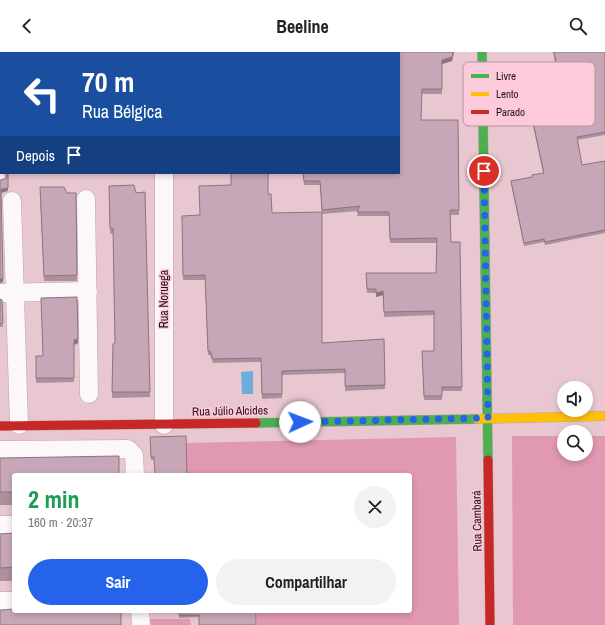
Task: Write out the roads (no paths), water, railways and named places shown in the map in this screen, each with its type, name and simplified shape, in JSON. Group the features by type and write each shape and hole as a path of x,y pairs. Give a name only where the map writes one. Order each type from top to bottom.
{"street":[{"name":"Rua Cambará","path":"482,52 482,62"},
{"name":"Rua Cambará","path":"483,126 490,625"},
{"name":"Rua Noruega","path":"164,174 164,425"},
{"path":"86,199 90,394"},
{"path":"12,201 7,293 19,425"},
{"path":"7,293 88,291"},
{"name":"Rua Júlio Alcides","path":"0,426 164,425 605,416"},
{"path":"0,450 128,449 134,455 135,473"},
{"path":"0,525 12,525"},
{"path":"0,601 12,601"},
{"path":"140,613 141,625"}],"water":[{"path":"253,371 253,394 242,394 241,372"}]}
